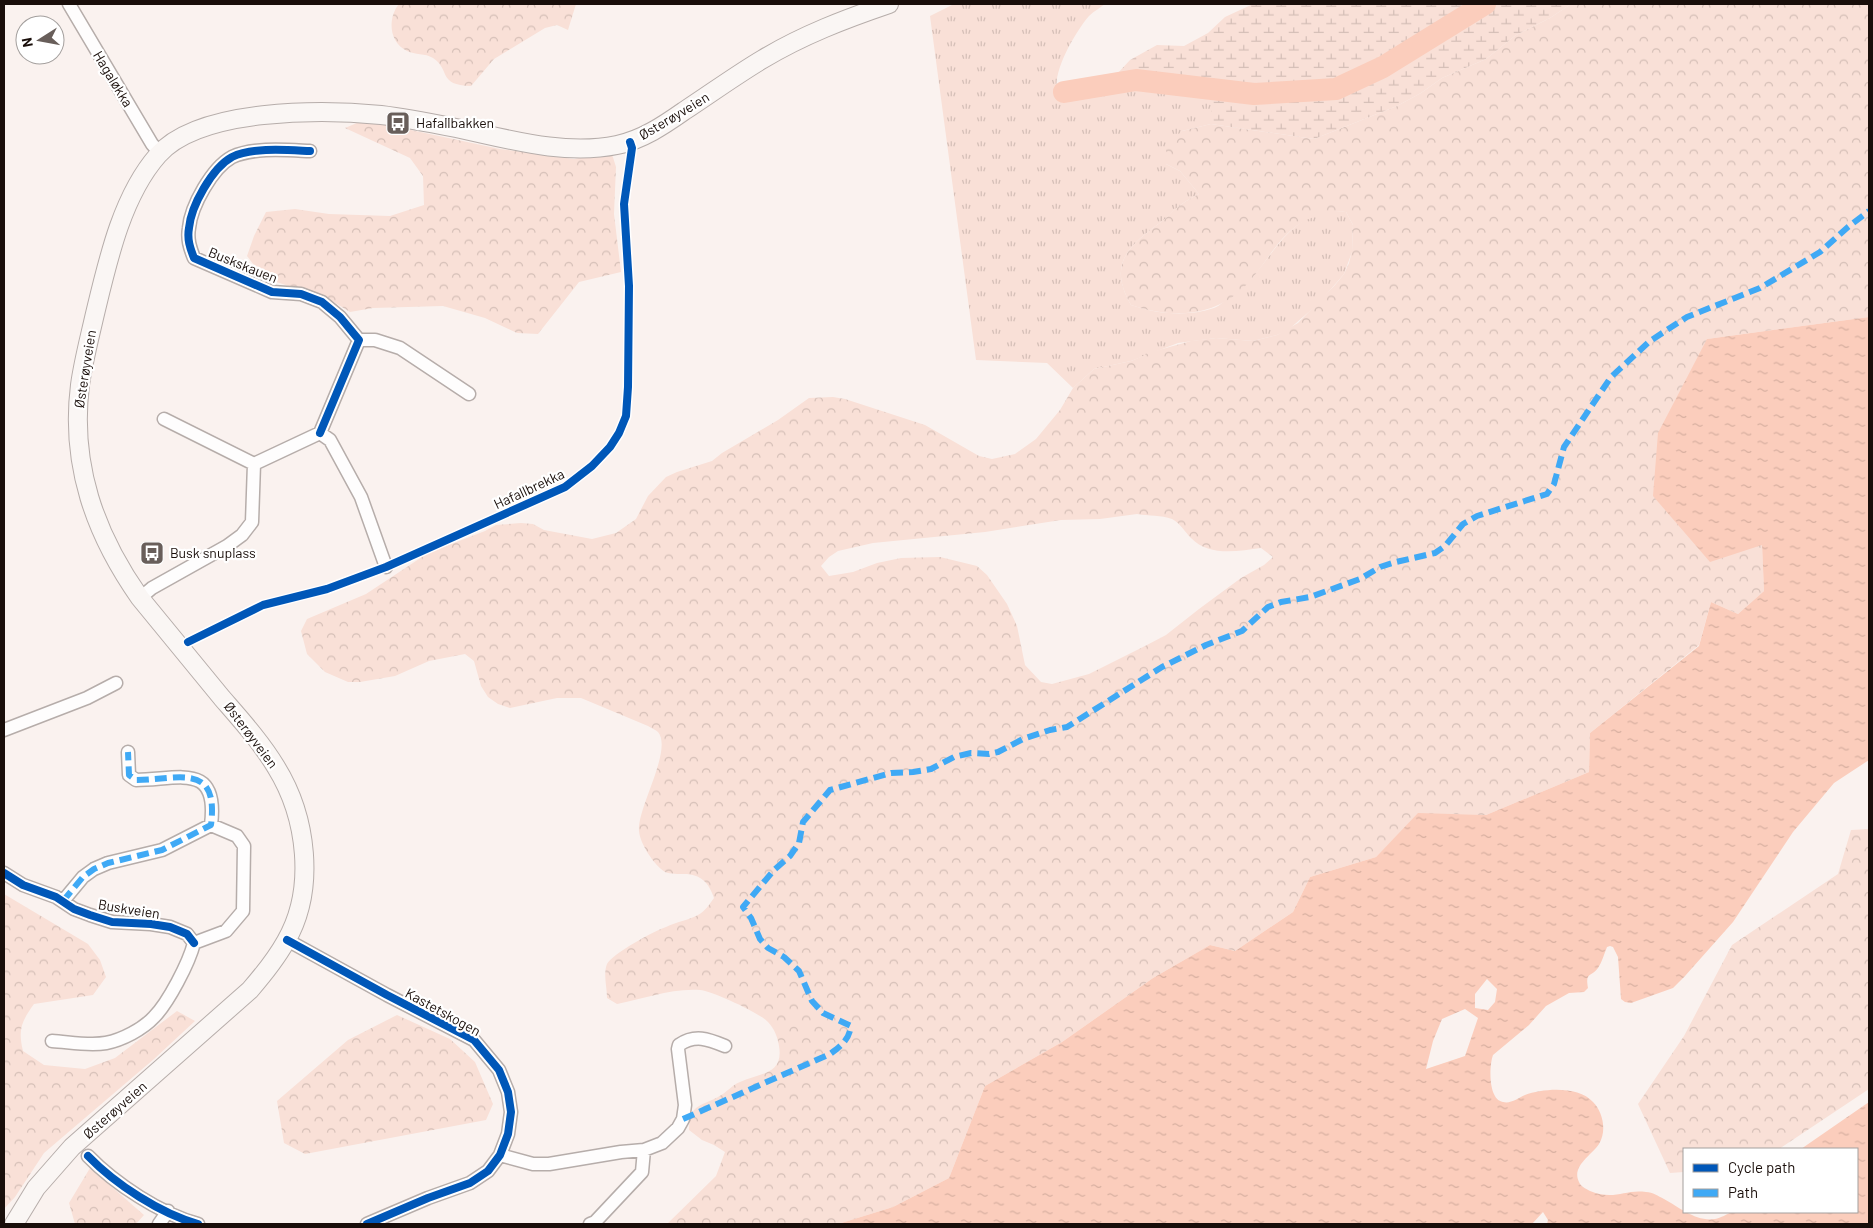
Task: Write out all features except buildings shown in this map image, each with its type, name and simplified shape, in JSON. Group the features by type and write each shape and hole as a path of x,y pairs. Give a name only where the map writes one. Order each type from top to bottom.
{"main road":[{"name":"Østerøyveien","path":"14,1224 48,1172 72,1146 250,990 271,965 287,940 297,915 305,870 300,824 292,797 276,767 253,735 126,579 106,543 89,500 80,454 78,412 80,385 87,346 111,251 142,177 160,153 191,131 215,124 250,118 295,114 344,113 386,116 554,146 597,148 622,144 646,135 664,125 761,60 792,43 839,22 890,4"}],"street":[{"name":"Hagaløkka","path":"69,4 152,144 160,153"},
{"name":"Buskskauen","path":"310,150 249,152 233,157 220,167 202,190 188,227 189,246 194,258 272,292 301,294 322,302 340,317 358,340"},
{"path":"254,464 320,433 358,340 375,340 400,348 469,394"},
{"path":"164,419 254,464"},
{"path":"320,433 330,440 361,497 386,567"},
{"path":"140,598 152,588 227,546 242,535 252,522 254,464"},
{"path":"4,730 87,698 116,683"},
{"path":"128,752 129,775 136,780 193,777 203,782 209,791 212,805 211,825"},
{"path":"52,1041 86,1044 106,1043 125,1036 153,1018 166,1002 190,959 194,943 226,931 243,911 244,846 237,836 211,825 162,850 108,863 94,869 83,876 63,901"},
{"name":"Buskveien","path":"4,873 23,885 56,897 74,909 112,922 151,924 178,929 187,934 194,943"},
{"name":"Kastetskogen","path":"287,940 387,996 474,1040 486,1052 499,1070 508,1092 511,1112 508,1134 500,1155 488,1170 470,1183 428,1198 369,1224"},
{"path":"500,1155 533,1164 549,1164 644,1150 662,1143 678,1128 683,1119 685,1106 679,1045 694,1038 701,1038 725,1046"},
{"path":"590,1224 595,1222 621,1196 642,1172 644,1150"},
{"path":"88,1156 131,1192 198,1224"},
{"path":"159,1224 168,1211"}],"green space":[{"path":"399,4 576,4 568,30 557,25 545,28 494,59 471,86 453,83 433,58 407,51 396,42 393,36 392,22 395,9"},
{"path":"954,4 1105,4 1089,16 1072,41 1058,72 1057,90 1141,84 1212,98 1211,124 1182,131 1166,164 1180,171 1199,194 1179,206 1167,218 1139,239 1125,257 1121,278 1131,305 1151,311 1172,313 1193,313 1216,307 1250,280 1291,231 1314,215 1329,212 1346,212 1353,225 1352,252 1344,274 1318,304 1288,330 1277,335 1253,341 1216,338 1178,343 1131,361 1094,369 1073,388 1047,363 976,360 930,16"},
{"path":"1253,4 1571,4 1550,18 1516,35 1486,59 1442,78 1421,93 1397,106 1314,139 1211,124 1211,98 1141,84 1119,86 1117,74 1130,60 1157,45 1184,46 1208,33 1225,17"},
{"path":"1571,4 1869,4 1869,317 1707,339 1762,545 1764,591 1738,614 1711,602 1699,645 1590,733 1589,772 1486,815 1418,814 1376,857 1310,877 1293,912 1235,951 1210,945 1153,978 1062,1042 985,1086 949,1178 893,1207 838,1224 667,1224 716,1176 725,1152 702,1140 689,1130 691,1115 701,1105 721,1095 737,1083 769,1072 778,1063 780,1056 777,1036 768,1022 746,1008 706,991 689,990 658,994 617,1004 607,998 605,972 610,960 652,933 698,915 705,910 714,898 704,880 690,874 667,873 661,869 648,854 642,842 639,831 640,821 661,752 661,740 658,732 581,698 557,698 510,708 498,704 488,697 481,686 474,661 465,654 429,661 395,676 360,682 348,682 325,672 307,654 301,631 307,619 366,594 428,553 496,525 533,524 544,530 592,539 616,533 636,519 648,496 666,477 712,461 722,453 778,420 809,398 833,397 845,399 925,425 979,456 992,459 1015,454 1036,439 1060,410 1073,388 1094,369 1131,361 1155,351 1191,341 1216,338 1253,341 1277,335 1298,323 1344,274 1352,251 1353,225 1346,212 1320,215 1306,220 1294,228 1276,246 1252,279 1230,299 1217,306 1189,313 1174,313 1160,312 1131,305 1121,278 1125,257 1139,239 1179,206 1199,194 1180,171 1166,164 1166,147 1182,131 1211,124 1314,139 1397,106 1421,93 1442,78 1486,59 1516,35 1550,18","holes":["1137,514 1172,519 1198,544 1206,548 1224,551 1261,548 1273,557 1264,565 1241,578 1166,635 1089,674 1052,684 1041,682 1025,665 1017,626 1007,604 987,575 977,566 940,557 901,558 877,563 853,572 829,576 821,566 838,551 873,543 985,532 1061,520 1100,519"]},
{"path":"364,120 500,149 574,159 611,151 616,167 614,214 621,272 579,282 538,334 517,333 485,318 443,306 373,308 350,312 329,299 264,278 247,256 254,236 266,212 295,209 329,214 390,216 424,205 423,176 410,158 345,128"},
{"path":"1869,829 1869,1089 1780,1148 1683,1148 1683,1172 1670,1173 1638,1104 1684,1036 1732,945 1838,874 1851,830"},
{"path":"4,894 88,944 100,960 106,977 93,995 34,1004 23,1021 21,1037 23,1051 44,1065 85,1069 115,1058 177,1011 195,1021 154,1059 44,1153 15,1197 4,1209"},
{"path":"397,1015 450,1039 475,1062 493,1104 486,1120 305,1154 284,1143 277,1101 348,1040"},
{"path":"90,1168 144,1215 136,1224 75,1224 69,1203"}],"water":[{"path":"1869,317 1869,760 1834,783 1793,832 1733,922 1673,988 1631,1003 1625,1002 1621,999 1618,957 1613,947 1607,947 1598,968 1589,975 1587,979 1588,988 1584,992 1569,993 1546,1006 1529,1025 1493,1055 1490,1074 1492,1089 1498,1100 1503,1102 1551,1090 1570,1091 1587,1097 1599,1111 1603,1122 1603,1133 1599,1144 1580,1166 1577,1176 1581,1185 1590,1191 1606,1195 1631,1192 1655,1194 1683,1210 1683,1213 1708,1219 1730,1213 1858,1213 1858,1148 1802,1148 1869,1102 1869,1224 1547,1224 1548,1220 1543,1212 1532,1224 838,1224 893,1207 949,1178 985,1086 1062,1042 1153,978 1210,945 1235,951 1293,912 1310,877 1376,857 1418,813 1486,815 1589,772 1590,733 1699,646 1711,602 1738,614 1764,591 1762,545 1710,562 1653,496 1658,433 1707,339","holes":["1487,979 1497,989 1495,1002 1488,1010 1475,1008 1475,994","1465,1009 1478,1018 1465,1056 1426,1069 1433,1041 1442,1019"]}],"waterway":[{"path":"1064,92 1136,80 1254,94 1336,89 1383,67 1485,4"}],"marked path":[{"path":"683,1119 830,1054 841,1045 848,1035 851,1026 823,1013 812,1001 799,971 784,957 768,948 760,939 751,918 743,907 774,870 790,856 799,843 803,822 830,790 891,773 931,769 954,757 971,753 989,754 998,752 1023,739 1050,730 1067,727 1162,667 1206,645 1242,631 1268,607 1281,602 1310,597 1360,579 1380,567 1435,553 1445,546 1463,524 1477,516 1547,494 1554,484 1564,447 1611,377 1650,341 1687,317 1760,288 1820,252 1869,211"},
{"path":"63,901 83,877 94,869 108,863 162,850 211,825 212,805 209,791 202,783 192,778 180,777 136,780 129,775 128,752"}],"cycle path":[{"name":"Hafallbrekka","path":"188,642 263,605 327,589 386,567 565,487 592,466 610,447 619,433 626,416 628,387 629,286 624,204 632,148 630,142"},
{"path":"310,151 260,150 240,154 224,162 210,178 198,199 191,219 188,236 194,258 272,292 301,294 322,302 340,317 359,340 320,433"},
{"path":"4,873 23,885 56,897 74,909 90,915 112,922 170,927 187,934 194,943"},
{"path":"287,940 474,1040 499,1070 508,1092 511,1112 508,1134 500,1155 488,1171 470,1183 428,1198 367,1224"},
{"path":"88,1156 111,1177 139,1197 169,1213 198,1224"}],"place":[{"name":"Hafallbakken","path":"398,123"},
{"name":"Busk snuplass","path":"152,553"}]}
